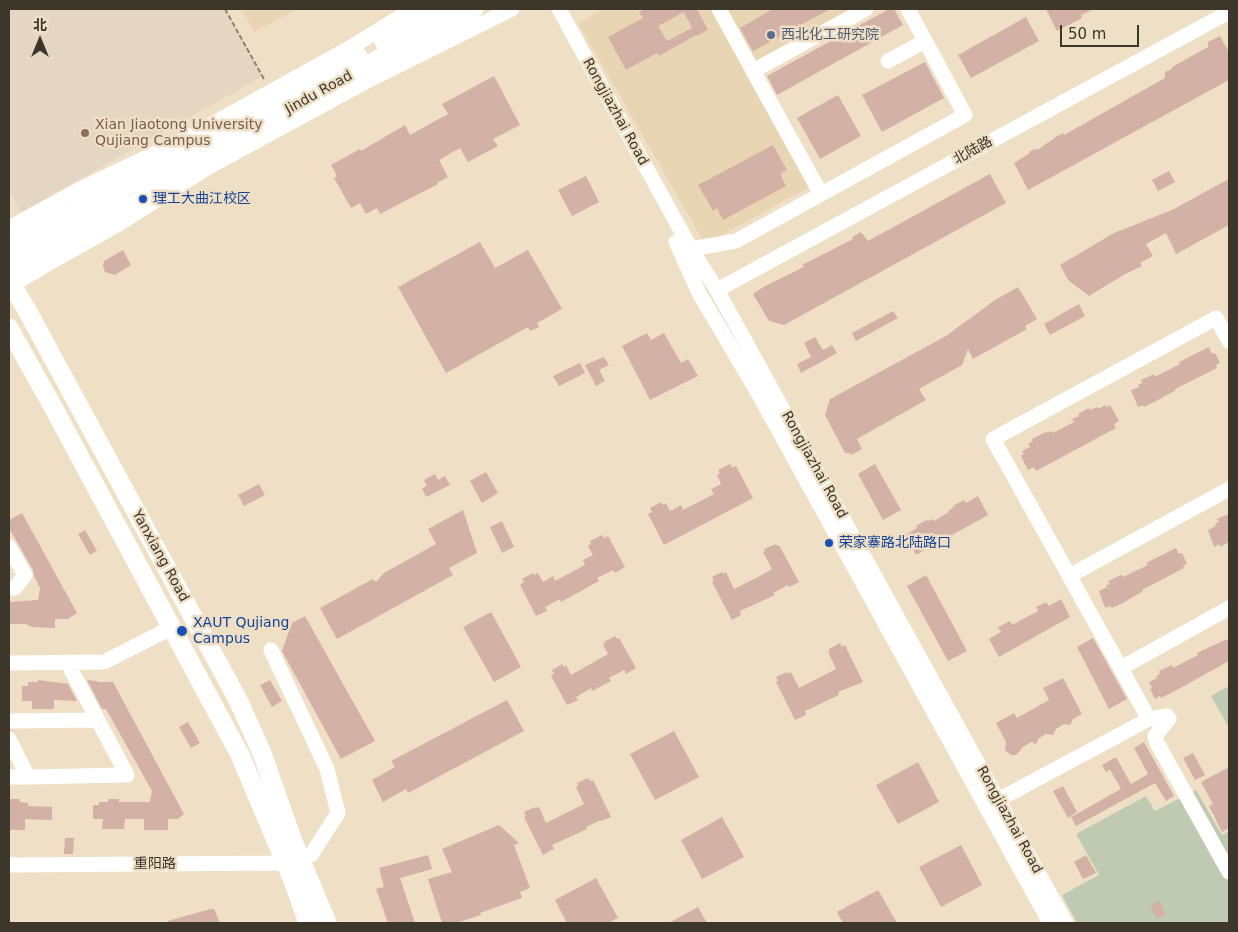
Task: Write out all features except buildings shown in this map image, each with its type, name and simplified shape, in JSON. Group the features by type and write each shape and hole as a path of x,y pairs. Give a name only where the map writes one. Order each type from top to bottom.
{"main road":[{"name":"Jindu Road","path":"9,247 441,9"},
{"name":"Jindu Road","path":"10,280 363,68 474,9"},
{"name":"Yanxiang Road","path":"10,280 238,700 262,753 308,923"},
{"name":"Yanxiang Road","path":"9,328 240,756 292,860 327,923"}],"street":[{"path":"9,228 80,189 185,139 373,35 413,9"},
{"path":"10,280 119,224 207,168 371,79 512,9"},
{"name":"Rongjiazhai Road","path":"547,9 681,251 699,293 758,393 1050,923"},
{"name":"Rongjiazhai Road","path":"559,9 691,249 717,290 1066,923"},
{"path":"719,9 821,194"},
{"path":"752,71 866,9"},
{"path":"691,249 736,241 964,114 908,9"},
{"name":"北陆路","path":"717,290 1229,12"},
{"path":"888,61 925,41"},
{"path":"1149,719 993,439 1216,318 1229,341"},
{"path":"1069,576 1229,489"},
{"path":"9,547 26,575 15,588 9,588"},
{"path":"1121,668 1229,608"},
{"path":"9,663 104,662 171,628"},
{"path":"271,650 327,769 338,813 311,855 292,860"},
{"path":"9,777 127,775 67,662"},
{"path":"998,800 1149,719 1167,716 1169,719 1155,736 1157,743 1229,872"},
{"path":"9,721 97,720"},
{"path":"9,739 28,777"},
{"name":"重阳路","path":"9,865 292,860"}],"path":[{"path":"225,9 271,92"}],"shaded area":[{"name":"Xian Jiaotong University Qujiang Campus","path":"9,9 225,9 263,76 21,212 9,190"},
{"path":"242,9 298,9 254,32"},
{"path":"604,9 713,9 817,183 705,244 578,23"},
{"name":"西北化工研究院","path":"725,9 850,9 755,62"}],"green space":[{"path":"1229,686 1229,728 1211,696"},
{"path":"1196,790 1222,835 1229,831 1229,923 1077,923 1062,895 1099,875 1076,834 1146,796 1155,811"}],"place":[{"name":"西北化工研究院","path":"771,35"},
{"name":"Xian Jiaotong University Qujiang Campus","path":"85,133"},
{"name":"理工大曲江校区","path":"143,199"},
{"name":"荣家寨路北陆路口","path":"829,543"},
{"name":"XAUT Qujiang Campus","path":"182,631"}]}
